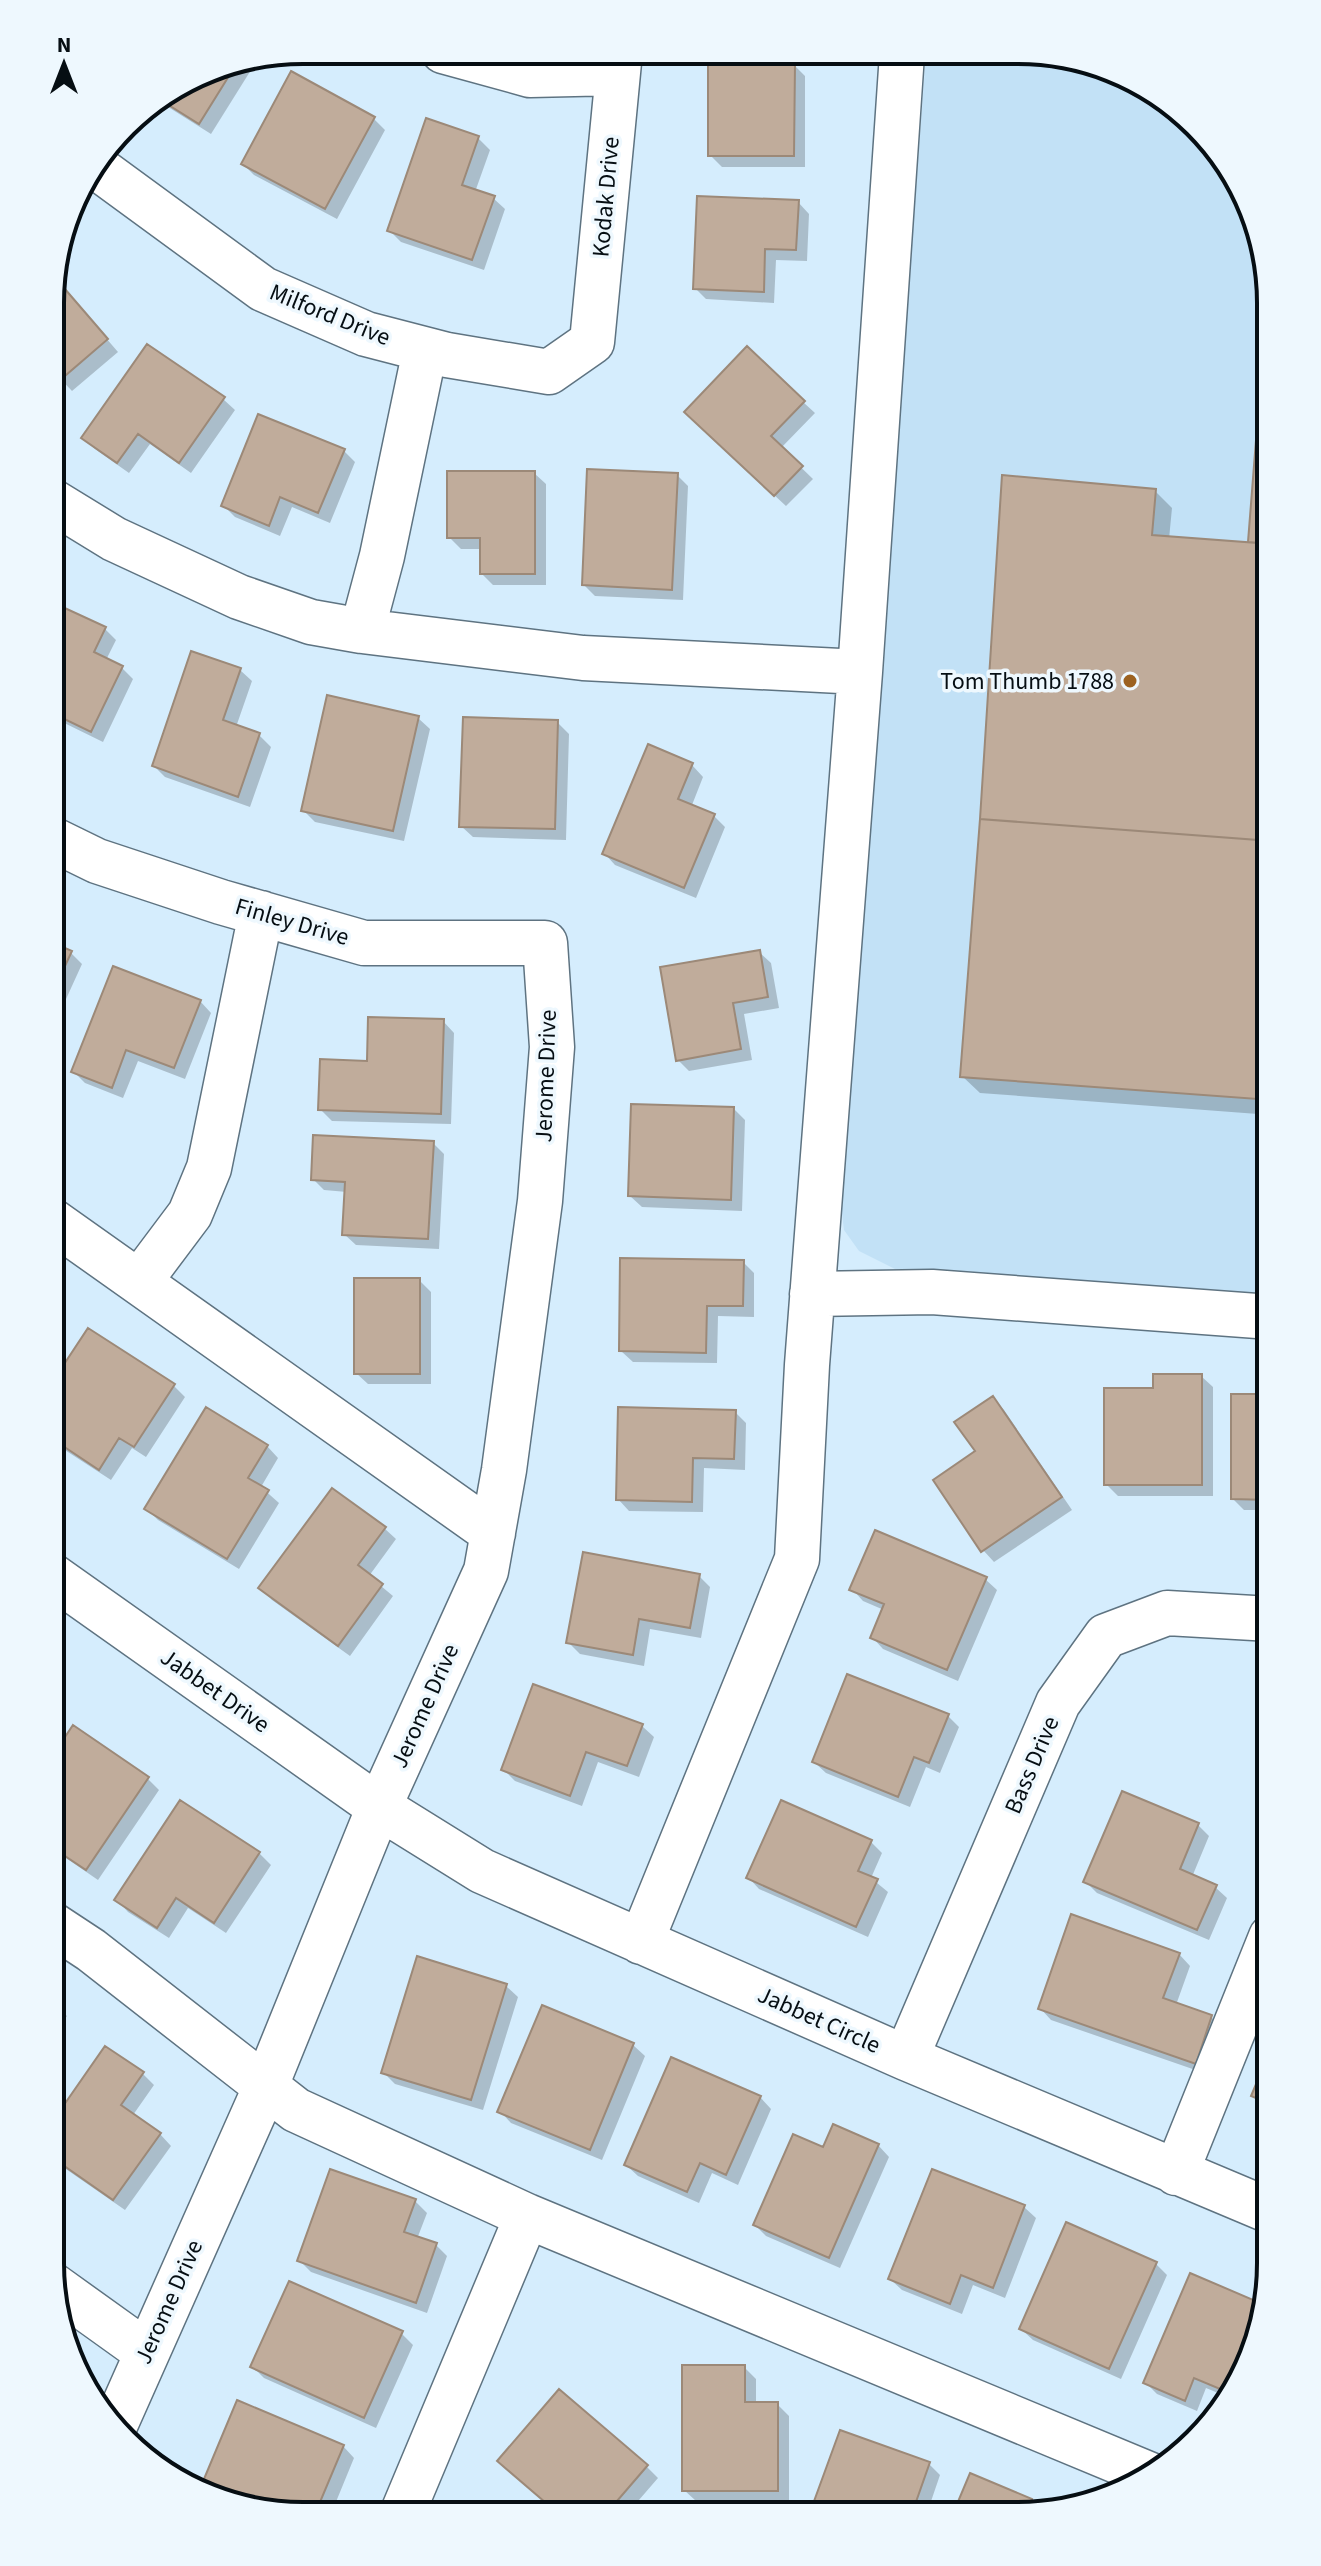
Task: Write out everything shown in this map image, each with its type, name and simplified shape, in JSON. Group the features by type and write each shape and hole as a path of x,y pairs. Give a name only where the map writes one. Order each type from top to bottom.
{"street":[{"path":"490,64 530,75 612,64"},
{"name":"Kodak Drive","path":"592,342 619,64"},
{"path":"641,1942 797,1559 812,1294 860,672 901,64"},
{"name":"Milford Drive","path":"103,172 263,289 366,334 425,350 549,372 592,342"},
{"path":"362,631 382,556 425,350"},
{"path":"64,508 114,539 239,597 311,622 583,658 860,672"},
{"name":"Finley Drive","path":"64,845 97,861 364,943 545,943"},
{"path":"139,1282 190,1214 209,1168 261,913"},
{"name":"Jerome Drive","path":"119,2416 265,2088 379,1807 486,1571 504,1470 540,1201 552,1047 545,943"},
{"path":"64,1229 493,1533"},
{"path":"812,1294 932,1292 1256,1316"},
{"name":"Jabbet Drive","path":"64,1584 379,1807"},
{"name":"Bass Drive","path":"906,2058 1058,1703 1106,1636 1167,1613 1256,1618"},
{"name":"Jabbet Circle","path":"379,1807 482,1871 906,2058 1256,2205"},
{"path":"64,1932 296,2110 527,2216 1138,2470"},
{"path":"1176,2173 1256,1974"},
{"path":"407,2502 527,2216"},
{"path":"67,2295 146,2352"}],"shaded area":[{"path":"925,64 1018,64 1065,69 1095,77 1151,104 1198,145 1232,197 1252,256 1257,303 1256,1296 895,1269 859,1251 844,1230 841,1206"}],"building":[{"path":"708,64 795,64 794,156 708,156"},
{"path":"291,71 375,117 325,209 241,164"},
{"path":"229,76 199,124 169,105"},
{"path":"426,118 479,136 462,185 495,196 472,260 387,231"},
{"path":"697,196 799,200 796,250 765,249 764,292 693,289"},
{"path":"65,289 108,339 64,377"},
{"path":"147,344 225,397 179,463 138,434 117,463 81,438"},
{"path":"747,346 805,401 771,436 803,466 774,496 684,412"},
{"path":"258,414 345,449 318,513 280,497 269,526 221,506"},
{"path":"1257,428 1257,543 1248,542"},
{"path":"587,469 678,473 672,590 582,585"},
{"path":"447,471 535,471 535,574 480,574 480,538 447,538"},
{"name":"Tom Thumb 1788","path":"1002,475 1156,489 1152,535 1257,543 1257,840 980,819"},
{"path":"64,608 106,627 94,652 123,666 91,732 64,719"},
{"path":"191,651 241,668 223,720 260,733 238,797 152,766"},
{"path":"327,695 419,716 393,831 301,811"},
{"path":"463,717 558,720 555,829 459,827"},
{"path":"648,744 693,763 678,799 715,814 684,888 602,854"},
{"path":"980,819 1257,840 1257,1099 960,1077"},
{"path":"64,948 72,951 64,968"},
{"path":"760,950 768,997 733,1003 741,1049 676,1061 660,967"},
{"path":"113,966 201,1000 174,1068 126,1050 112,1088 71,1072"},
{"path":"368,1017 444,1019 441,1114 318,1110 320,1059 367,1061"},
{"path":"631,1104 734,1107 731,1200 628,1196"},
{"path":"313,1135 434,1141 428,1239 342,1235 345,1182 311,1180"},
{"path":"620,1258 744,1260 743,1306 707,1306 706,1353 619,1351"},
{"path":"354,1278 420,1278 420,1374 354,1374"},
{"path":"88,1328 175,1384 134,1447 119,1438 99,1470 64,1447 64,1364"},
{"path":"1153,1374 1202,1374 1202,1485 1104,1485 1104,1388 1153,1388"},
{"path":"1231,1394 1256,1394 1256,1500 1231,1499"},
{"path":"993,1396 1062,1497 981,1552 933,1480 975,1451 954,1422"},
{"path":"206,1407 268,1445 248,1478 269,1490 227,1559 144,1509"},
{"path":"618,1407 736,1410 734,1459 693,1458 692,1502 616,1500"},
{"path":"332,1488 386,1527 358,1565 383,1584 338,1646 258,1588"},
{"path":"875,1530 987,1577 947,1670 870,1638 884,1604 849,1590"},
{"path":"583,1552 700,1574 690,1628 639,1619 633,1655 566,1643"},
{"path":"847,1674 949,1714 929,1763 914,1757 898,1797 812,1762"},
{"path":"533,1684 643,1724 627,1766 586,1752 570,1796 501,1770"},
{"path":"73,1725 149,1777 86,1870 64,1855 64,1738"},
{"path":"1122,1791 1199,1823 1180,1869 1217,1885 1197,1930 1083,1882"},
{"path":"180,1800 260,1852 214,1923 176,1898 157,1928 114,1900"},
{"path":"781,1800 872,1840 858,1871 878,1879 856,1927 746,1878"},
{"path":"1071,1914 1180,1953 1163,1998 1212,2015 1196,2064 1038,2009"},
{"path":"417,1956 507,1984 471,2100 381,2073"},
{"path":"542,2005 634,2043 590,2150 497,2112"},
{"path":"105,2046 144,2072 121,2105 161,2133 113,2200 64,2166 64,2105"},
{"path":"671,2057 761,2096 726,2175 700,2163 687,2192 624,2165"},
{"path":"833,2124 879,2144 829,2258 753,2225 793,2134 823,2147"},
{"path":"330,2169 416,2199 404,2232 437,2243 416,2303 297,2261"},
{"path":"932,2169 1025,2205 993,2288 961,2275 950,2304 888,2279"},
{"path":"1066,2222 1157,2262 1109,2369 1019,2329"},
{"path":"1190,2273 1254,2300 1239,2355 1221,2389 1194,2378 1185,2401 1143,2383"},
{"path":"289,2281 403,2331 364,2418 250,2367"},
{"path":"682,2365 745,2365 745,2402 778,2402 778,2491 682,2491"},
{"path":"559,2389 648,2465 616,2502 545,2502 497,2461"},
{"path":"237,2400 344,2445 320,2502 271,2500 241,2494 203,2480"},
{"path":"840,2430 930,2462 916,2502 814,2502"},
{"path":"970,2473 1032,2499 1018,2502 958,2502"}],"place":[{"name":"Tom Thumb 1788","path":"1130,681"}]}
